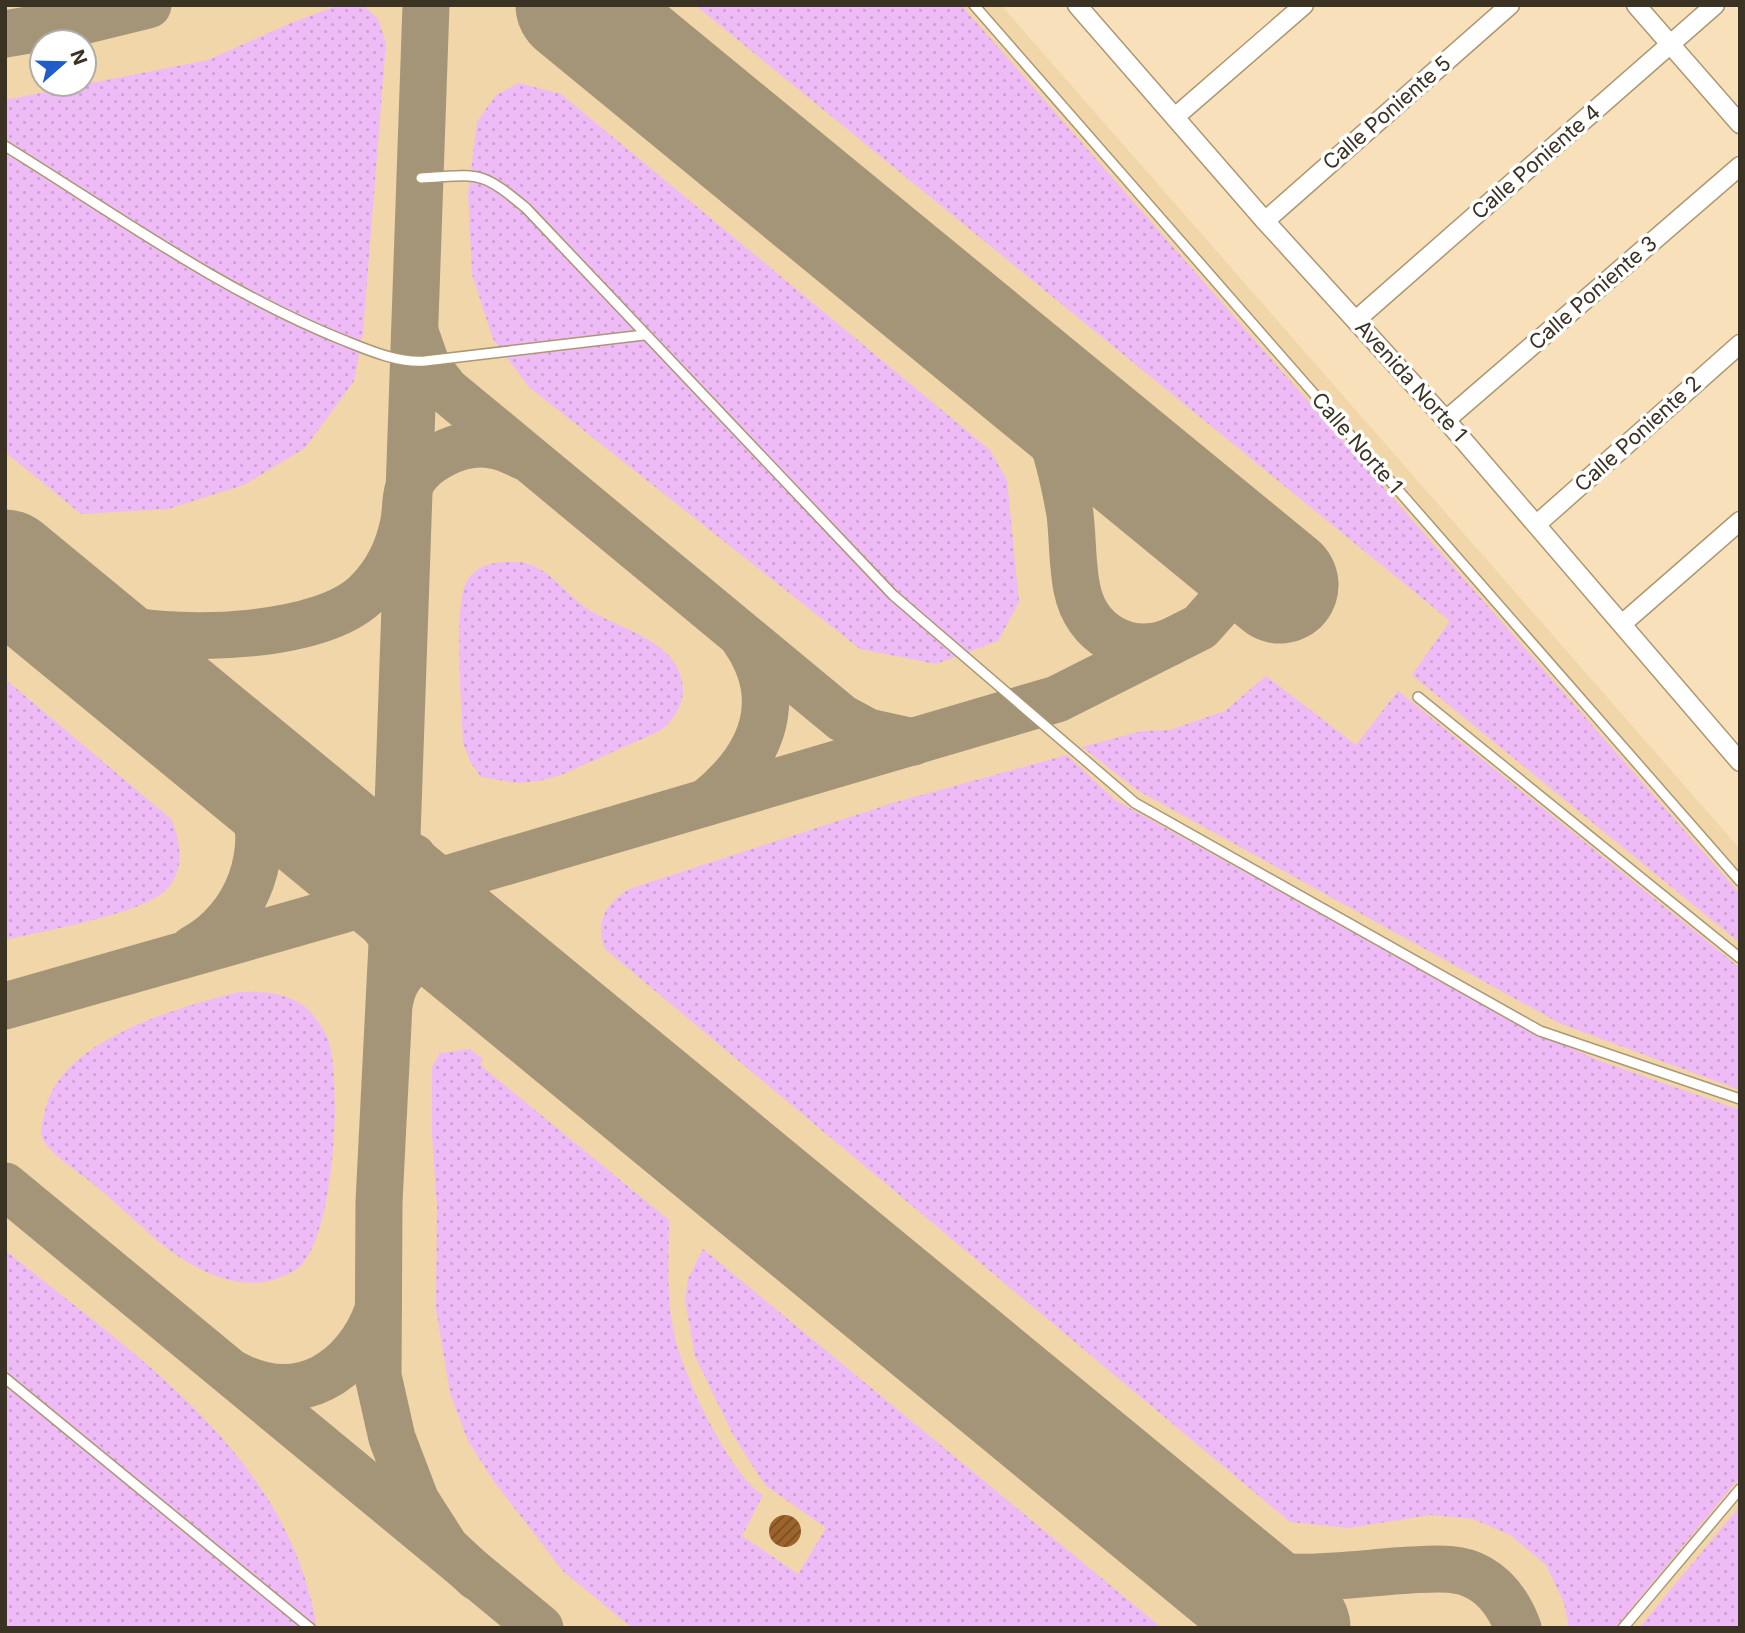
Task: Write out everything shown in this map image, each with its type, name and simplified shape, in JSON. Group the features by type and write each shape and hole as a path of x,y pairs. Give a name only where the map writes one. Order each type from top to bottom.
{"street":[{"path":"1175,117 1304,5"},
{"name":"Calle Poniente 5","path":"1265,221 1510,5"},
{"path":"1636,5 1740,124"},
{"name":"Calle Poniente 4","path":"1356,320 1716,5"},
{"name":"Avenida Norte 1","path":"1088,9 1175,117 1265,221 1446,420 1740,762"},
{"name":"Calle Poniente 3","path":"1446,420 1740,166"},
{"name":"Calle Poniente 2","path":"1537,524 1740,344"},
{"path":"1622,624 1740,522"}],"lane":[{"name":"Calle Norte 1","path":"974,5 1740,881"},
{"path":"5,146 281,313 370,351 412,362 644,335"},
{"path":"421,178 477,175 493,180 526,208 893,595 1135,803 1540,1031 1740,1099"},
{"path":"1418,697 1740,958"},
{"path":"5,1378 310,1628"},
{"path":"1623,1628 1740,1489"}],"shaded area":[{"path":"5,5 1001,5 1740,849 1740,1628 5,1628"},
{"path":"339,5 363,5 378,19 386,43 363,332 354,381 305,448 244,485 168,509 81,514 5,452 5,100 28,95 28,98 98,98 98,82 208,60"},
{"path":"695,5 961,5 1740,894 1740,943 1412,675 1450,621"},
{"path":"519,83 561,94 990,450 1007,480 1019,602 998,641 936,664 860,649 529,387 493,339 472,274 468,194 477,122 496,95"},
{"path":"521,562 541,570 591,611 635,632 662,650 673,661 680,674 683,690 676,713 660,731 561,775 518,783 481,777 471,763 463,743 459,633 463,593 472,574 491,564"},
{"path":"1266,676 1356,745 1398,691 1740,968 1740,1090 1561,1024 1137,790 1082,747 1142,731 1170,730 1225,711"},
{"path":"5,679 171,819 178,838 178,869 168,888 160,895 146,903 108,916 5,940"},
{"path":"1067,755 1115,800 1535,1033 1603,1062 1740,1110 1740,1477 1615,1628 1569,1628 1564,1603 1546,1565 1510,1535 1473,1519 1430,1515 1349,1528 1290,1522 605,949 601,930 604,915 608,907 629,889 896,802"},
{"path":"239,992 259,992 288,998 312,1014 326,1036 331,1051 335,1099 328,1192 322,1221 313,1245 301,1266 293,1272 264,1282 247,1283 230,1280 196,1267 165,1247 100,1189 54,1153 41,1134 45,1111 55,1086 73,1065 97,1046 125,1030 155,1018"},
{"path":"470,1049 483,1059 480,1065 669,1220 669,1301 677,1346 695,1393 721,1444 735,1466 763,1495 742,1536 798,1574 826,1528 765,1485 733,1435 695,1356 685,1300 688,1279 703,1249 1162,1628 632,1628 563,1571 495,1483 468,1441 450,1393 436,1309 437,1207 432,1136 432,1067 440,1053"},
{"path":"5,1250 152,1369 198,1412 239,1459 274,1509 301,1566 317,1628 5,1628"},
{"path":"1740,1506 1740,1628 1639,1628"}],"building":[{"path":"785,1515 797,1519 801,1531 797,1543 785,1547 773,1543 769,1531 773,1519"}],"taxiway":[{"path":"5,34 87,20 148,5"},
{"path":"426,5 396,865 379,1202 378,1376 392,1438 416,1501 446,1548 477,1577"},
{"path":"415,332 427,366 446,390 842,718 868,732 913,742"},
{"path":"981,341 1020,382 1049,431 1070,514 1077,589 1089,619 1099,630 1124,644 1139,647 1170,642"},
{"path":"42,598 101,623 148,633 251,633 286,628 319,619 347,608 368,592 381,577 399,541 408,490 422,469 443,454 480,444 500,446 522,456"},
{"path":"5,1006 335,912 1057,699 1200,627 1256,564"},
{"path":"707,802 742,767 762,727 764,684 757,662 744,639"},
{"path":"193,949 212,936 228,920 251,881 257,859 259,836 249,791 213,737"},
{"path":"276,788 329,833 359,866 380,905 386,929"},
{"path":"413,857 433,901 481,957"},
{"path":"390,1000 396,982 406,969 418,960 432,956 464,957 495,970"},
{"path":"5,1186 540,1628"},
{"path":"236,1375 259,1384 282,1387 303,1385 322,1378 340,1367 355,1351 378,1310"},
{"path":"1205,1554 1226,1566 1276,1577 1428,1569 1463,1572 1486,1582 1498,1593 1518,1628"}],"runway":[{"path":"574,5 1280,585"},
{"path":"5,568 1292,1628"}]}
